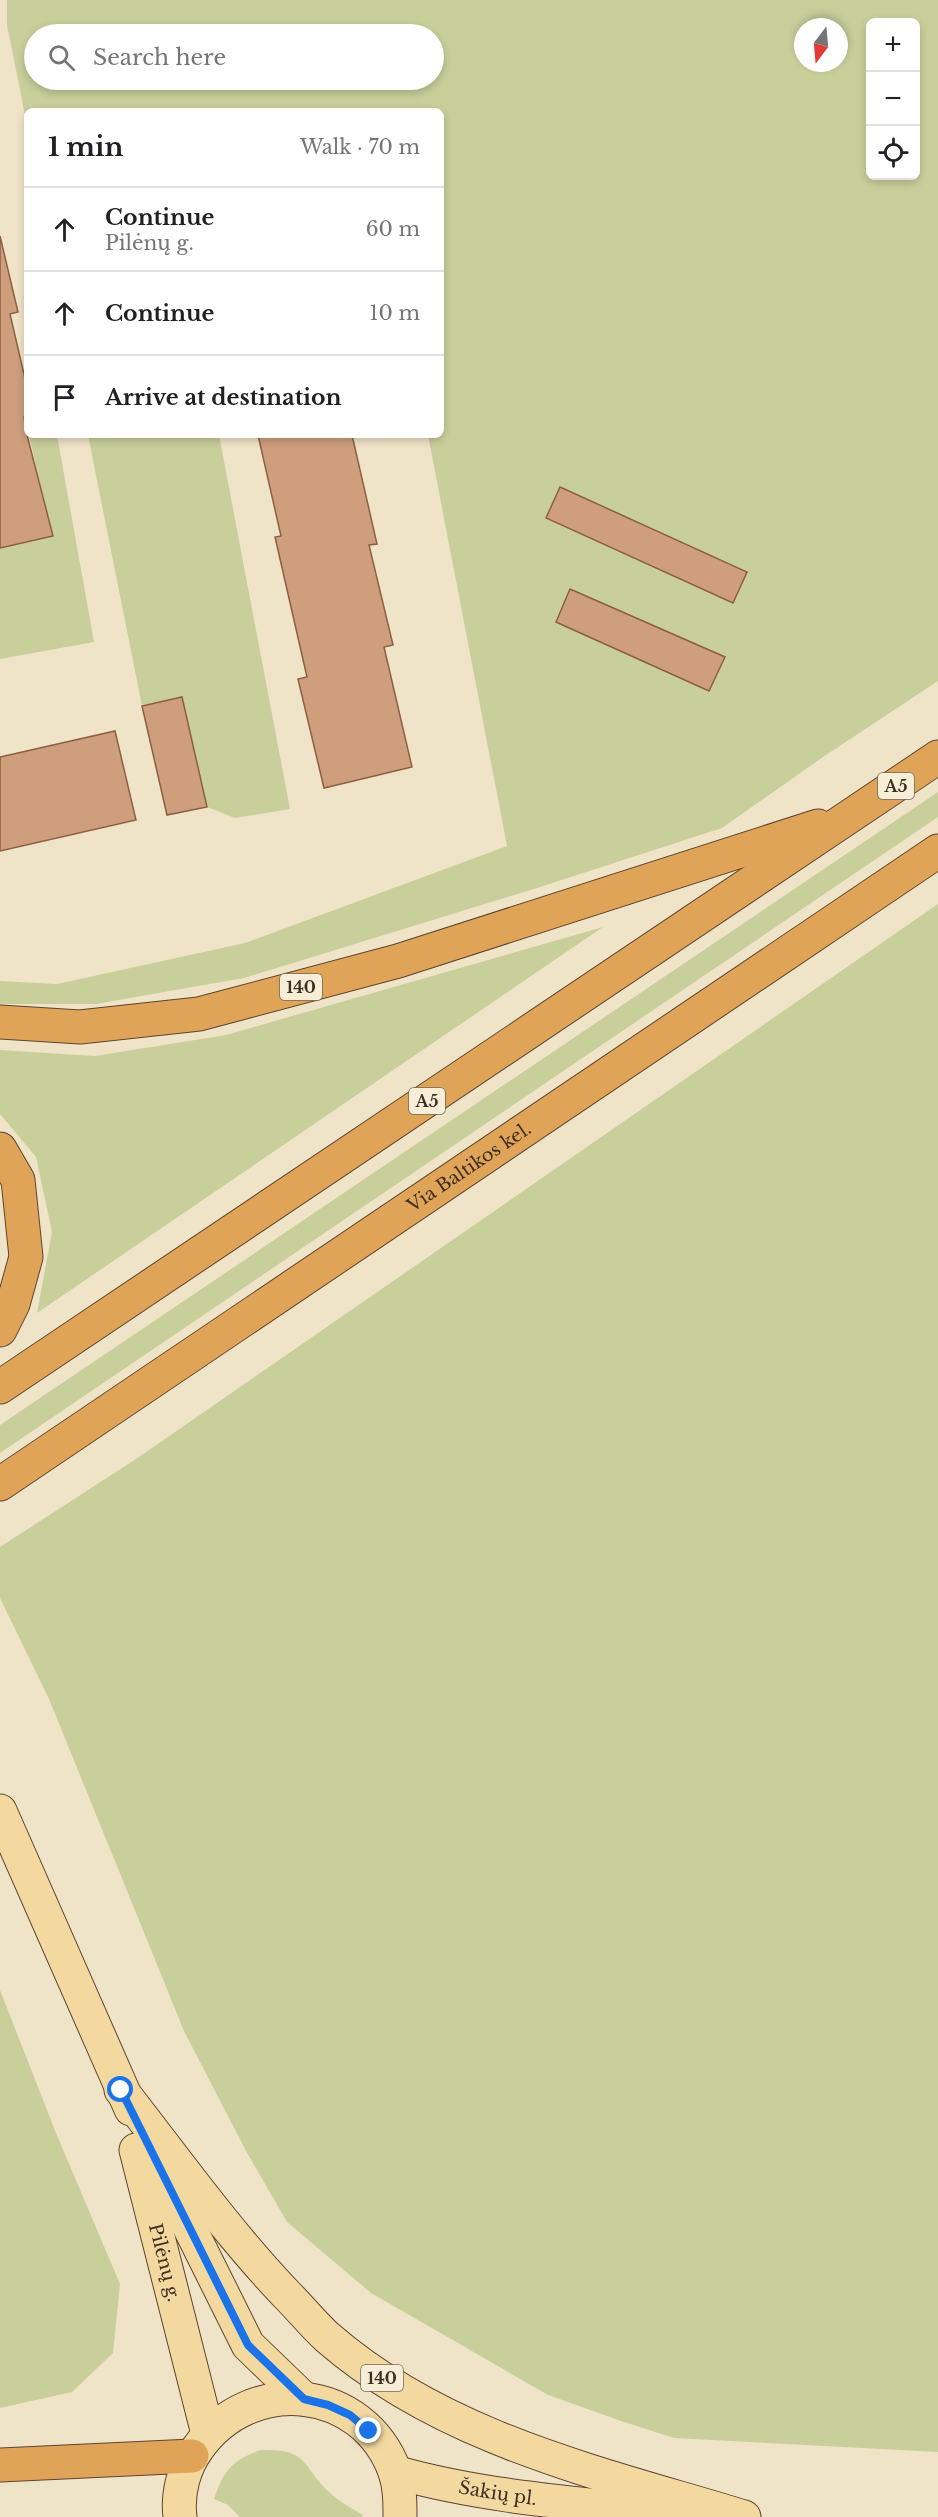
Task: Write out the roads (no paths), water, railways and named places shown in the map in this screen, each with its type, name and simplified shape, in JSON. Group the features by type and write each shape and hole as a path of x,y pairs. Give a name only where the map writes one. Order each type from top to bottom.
{"highway":[{"name":"A5","path":"0,1387 938,757"},
{"name":"140","path":"0,1022 80,1027 199,1014 398,961 855,814"},
{"name":"Via Baltikos kel.","path":"0,1484 938,851"},
{"path":"0,1149 18,1180 26,1257 13,1305 0,1330"},
{"path":"0,2465 200,2445"}],"main road":[{"name":"Pilėnų g.","path":"0,1810 121,2090 248,2345 304,2399"},
{"name":"Pilėnų g.","path":"121,2090 200,2445"},
{"name":"140","path":"121,2090 244,2250 327,2337 392,2385 465,2425 516,2447 744,2517"},
{"path":"180,2517 182,2481 200,2445 228,2417 251,2404 278,2398 304,2399 328,2405 350,2415 369,2431 384,2450 395,2472 400,2494 400,2517"},
{"name":"Šakių pl.","path":"395,2472 459,2488 503,2495 710,2517"}]}
